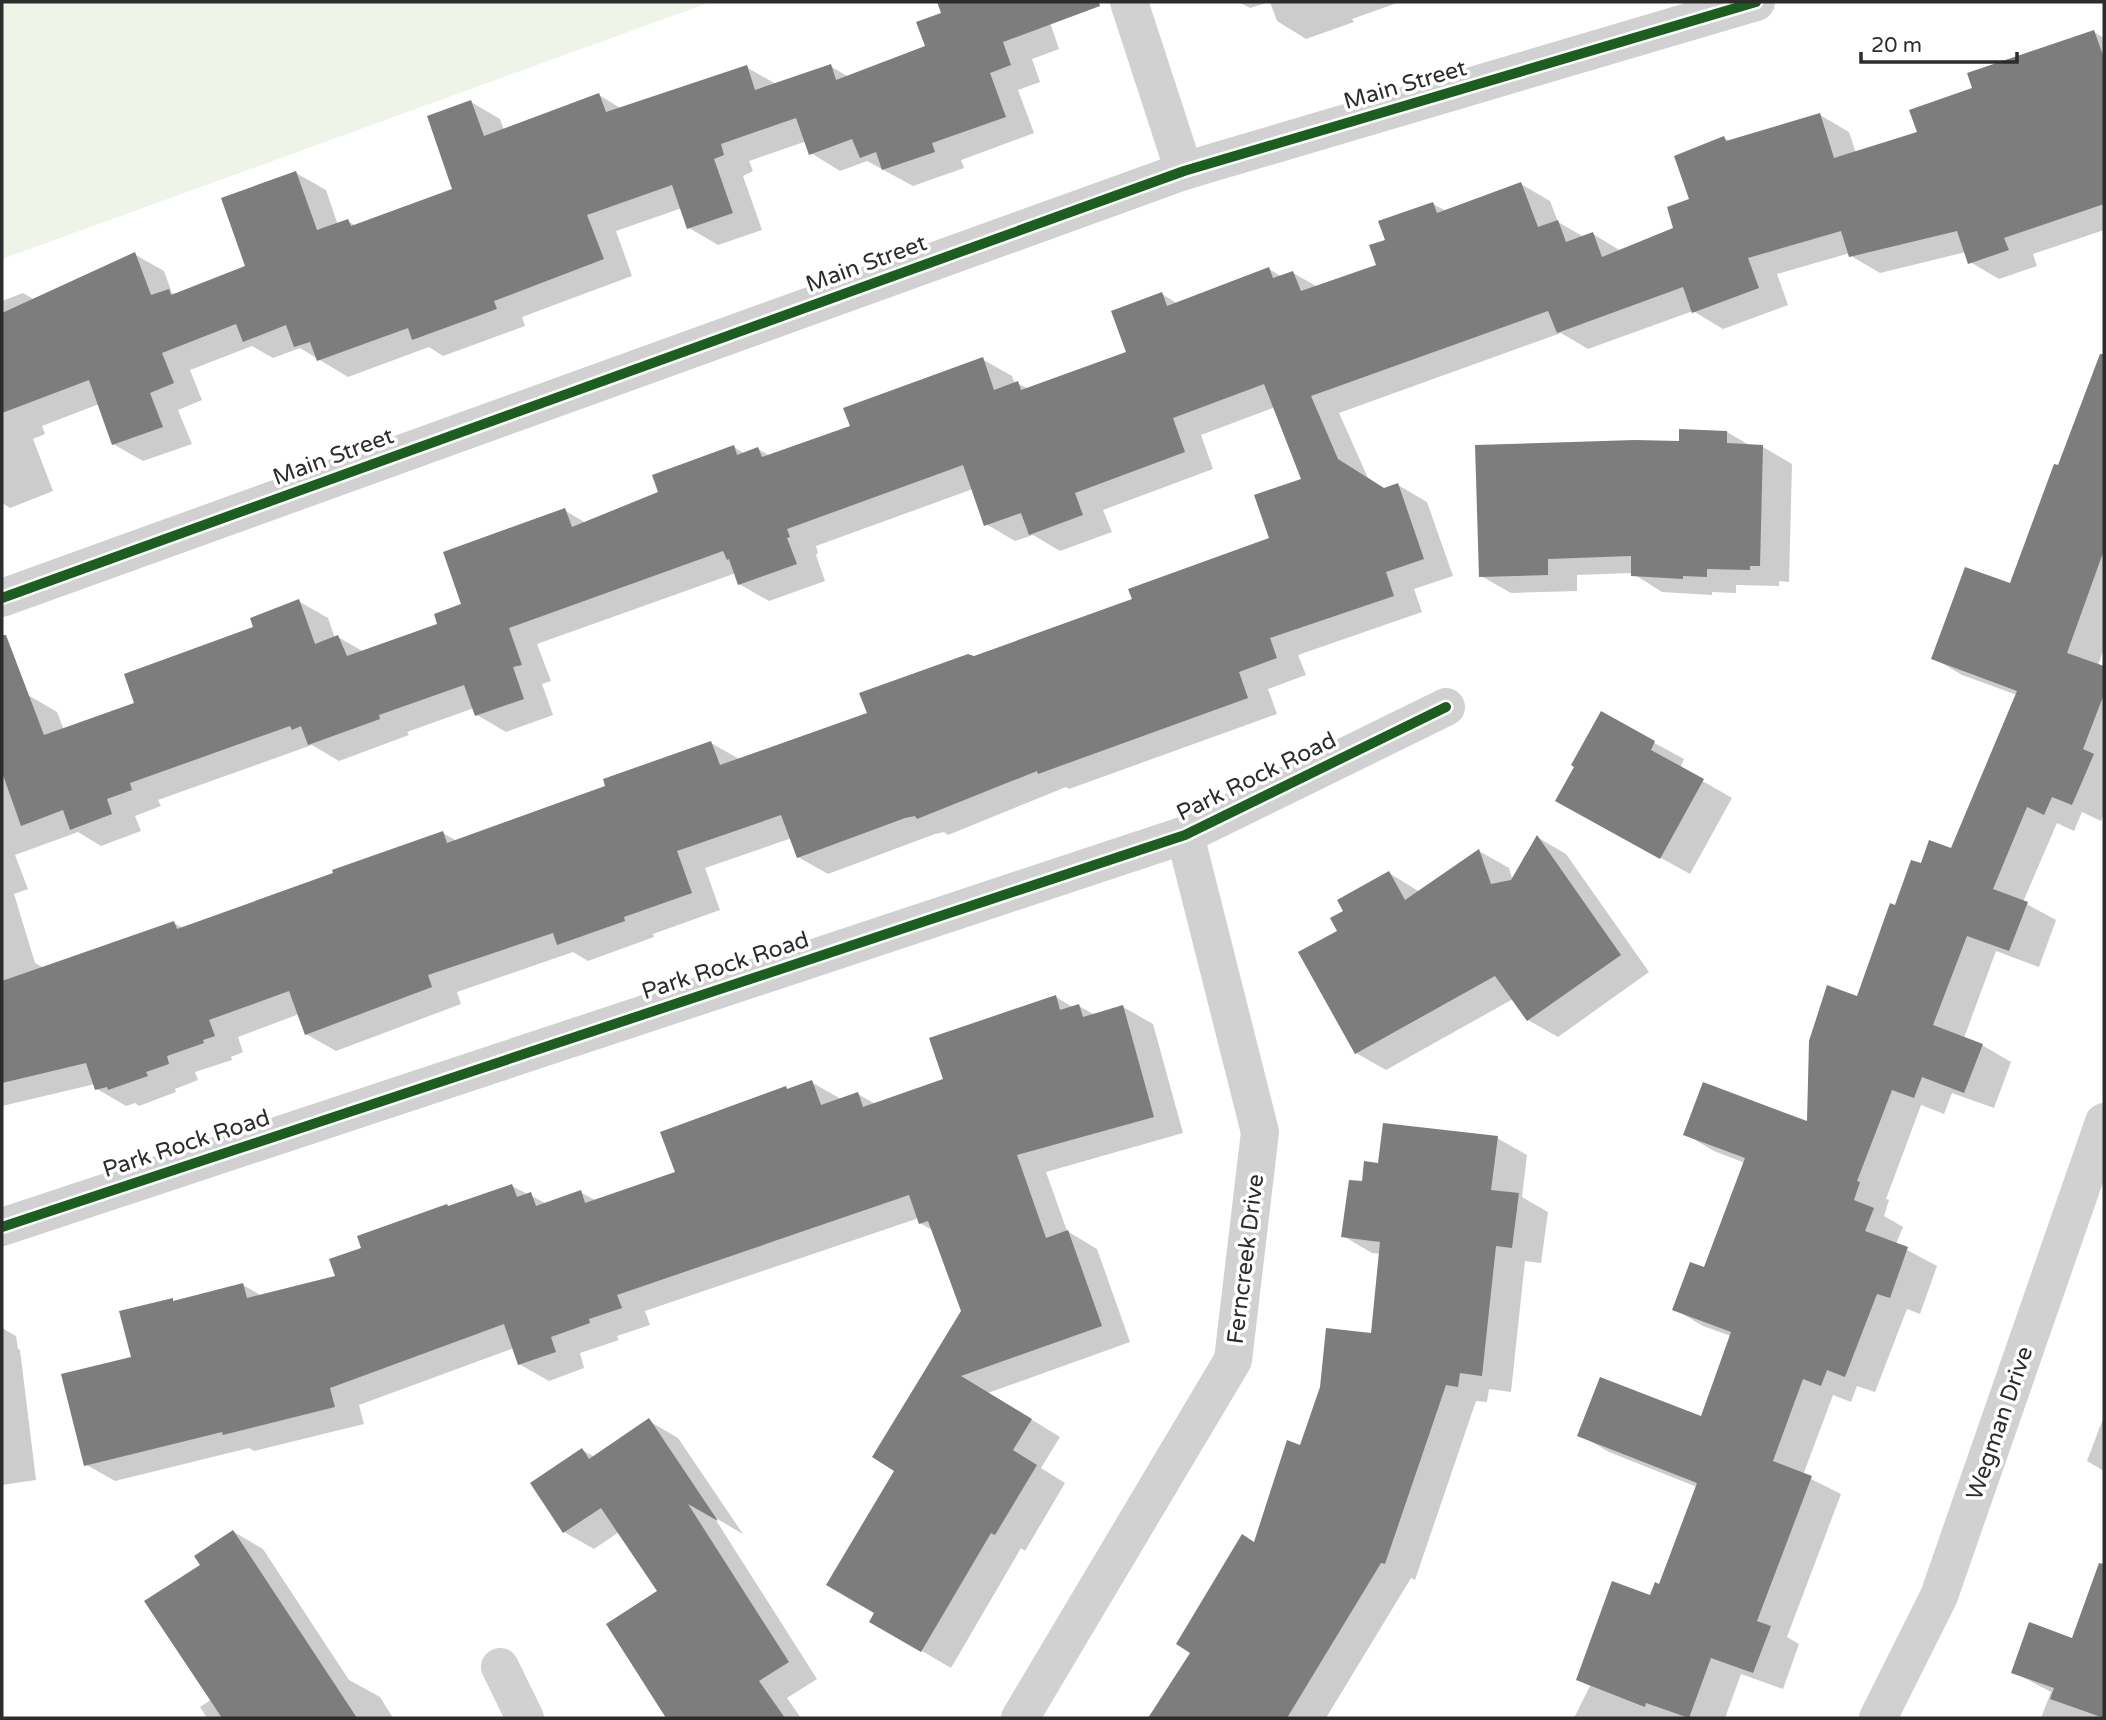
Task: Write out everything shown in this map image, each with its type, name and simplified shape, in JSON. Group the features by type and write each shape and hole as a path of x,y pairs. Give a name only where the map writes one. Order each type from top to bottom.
{"street":[{"path":"1129,2 1184,170"},
{"name":"Main Street","path":"2,598 1184,170 1756,2"},
{"name":"Park Rock Road","path":"2,1227 1185,835 1446,707"},
{"name":"Ferncreek Drive","path":"1020,1718 1233,1360 1260,1132 1185,835"},
{"name":"Wegman Drive","path":"1878,1718 1939,1596 2104,1122"},
{"path":"500,1667 526,1718"}],"shaded area":[{"path":"2,2 711,2 2,259"}],"building":[{"path":"937,2 1099,2 1100,6 1003,42 1011,65 990,73 1006,117 932,143 935,152 882,170 876,152 860,158 852,139 809,155 796,118 721,144 724,155 714,159 733,213 687,229 672,185 587,215 604,259 494,301 497,309 412,340 408,328 317,361 310,342 294,347 286,325 243,342 236,324 162,353 174,383 150,393 163,427 112,445 89,380 2,413 2,313 135,252 151,295 169,289 171,295 245,266 221,198 296,171 317,230 348,219 351,226 452,189 427,116 471,100 484,136 599,93 606,112 747,65 755,90 831,64 836,80 925,46 916,22 941,13"},
{"path":"2094,30 2104,58 2104,204 2004,238 2009,250 1968,264 1957,231 1849,257 1841,231 1748,258 1759,288 1692,313 1683,287 1557,333 1548,311 1311,396 1338,459 1384,488 1398,483 1424,559 1386,572 1394,596 1270,638 1277,658 1239,672 1248,698 1038,774 1037,771 917,819 915,816 905,818 797,858 781,815 677,851 692,893 557,945 553,933 428,975 432,987 305,1035 289,991 209,1020 215,1036 203,1040 204,1043 167,1056 169,1064 146,1072 148,1076 108,1090 107,1087 95,1090 86,1063 2,1083 2,981 174,921 177,929 443,831 447,843 605,786 603,779 711,741 720,765 867,713 859,693 968,654 974,656 1132,599 1128,589 1269,538 1254,495 1301,479 1264,384 1173,418 1185,452 1075,493 1083,515 1029,535 1021,513 984,526 963,465 787,529 790,537 787,538 797,564 738,585 729,559 727,560 723,551 509,628 522,665 513,667 524,699 475,716 464,685 379,715 380,719 308,745 301,726 292,730 290,726 130,783 132,790 107,799 112,814 70,830 63,810 21,826 2,772 2,635 6,635 44,735 134,703 124,674 253,627 250,618 299,599 315,644 338,635 347,656 437,624 434,614 461,604 443,552 565,508 572,527 658,492 652,475 734,445 737,455 758,447 762,457 850,426 843,408 983,357 994,390 1018,381 1021,390 1126,352 1111,311 1162,292 1167,306 1269,267 1273,278 1293,271 1301,291 1376,265 1369,245 1385,240 1378,221 1433,202 1437,213 1521,182 1538,227 1558,220 1566,242 1593,232 1602,257 1673,228 1667,207 1689,199 1674,156 1724,136 1726,141 1820,113 1834,158 1917,132 1909,110 1972,88 1967,73"},
{"path":"2100,354 2104,354 2104,550 2067,653 2104,666 2104,694 2083,749 2094,754 2072,805 2052,797 2044,815 2027,807 1993,889 2028,902 2009,951 1967,936 1933,1025 1983,1044 1964,1093 1922,1077 1914,1098 1892,1090 1857,1181 1860,1182 1854,1200 1874,1208 1865,1231 1908,1247 1890,1298 1877,1294 1845,1377 1827,1370 1821,1386 1803,1379 1773,1461 1812,1476 1757,1621 1771,1626 1753,1673 1711,1658 1689,1718 1646,1703 1645,1707 1576,1680 1612,1581 1650,1595 1655,1582 1659,1584 1697,1483 1577,1436 1600,1377 1701,1416 1731,1332 1672,1310 1690,1262 1704,1267 1745,1158 1683,1135 1703,1082 1807,1121 1809,1041 1827,985 1857,996 1890,903 1895,905 1911,860 1921,863 1929,840 1951,848 2017,691 1931,659 1965,567 2010,583 2054,464 2058,465"},
{"path":"1679,429 1727,431 1727,443 1763,445 1760,566 1750,566 1750,570 1707,569 1707,577 1683,576 1683,579 1631,576 1631,556 1548,559 1548,575 1479,577 1475,445 1679,441"},
{"path":"1601,711 1655,741 1651,750 1704,779 1660,859 1555,801 1574,767 1571,765"},
{"path":"1537,835 1621,955 1527,1021 1495,976 1355,1054 1298,952 1337,931 1330,918 1343,911 1337,900 1389,871 1405,900 1479,849 1491,884 1511,880"},
{"path":"1056,995 1060,1010 1079,1004 1083,1017 1123,1005 1154,1117 1017,1155 1046,1238 1068,1230 1102,1326 961,1376 1032,1419 1013,1450 1037,1465 995,1535 991,1533 921,1652 869,1622 874,1613 826,1585 894,1471 872,1457 961,1311 928,1221 919,1224 909,1195 617,1295 622,1308 589,1319 590,1323 551,1337 556,1352 518,1365 504,1324 330,1388 335,1407 84,1466 61,1374 131,1357 119,1311 173,1298 173,1301 243,1283 247,1298 335,1276 329,1259 361,1248 357,1236 512,1184 517,1197 531,1192 536,1206 581,1190 585,1203 675,1172 660,1132 786,1086 787,1089 812,1080 821,1105 858,1092 863,1107 943,1079 929,1038"},
{"path":"1383,1123 1498,1136 1491,1190 1519,1193 1512,1248 1496,1246 1482,1376 1460,1373 1458,1387 1446,1385 1385,1564 1381,1563 1287,1718 1148,1718 1190,1653 1176,1644 1242,1534 1254,1542 1287,1440 1300,1445 1320,1387 1326,1328 1371,1333 1380,1242 1341,1237 1349,1180 1362,1181 1364,1161 1378,1163"},
{"path":"649,1418 718,1521 688,1504 789,1662 759,1681 785,1718 666,1718 606,1624 657,1591 601,1508 563,1533 530,1483 582,1448 589,1459"},
{"path":"233,1530 357,1718 222,1718 144,1601 200,1565 194,1556"},
{"path":"2099,1563 2104,1564 2104,1718 2050,1699 2054,1688 2011,1673 2029,1622 2072,1638"}],"cycle path":[{"path":"2,598 1184,171 1756,2"},
{"path":"2,1227 1185,835 1446,707"}]}
